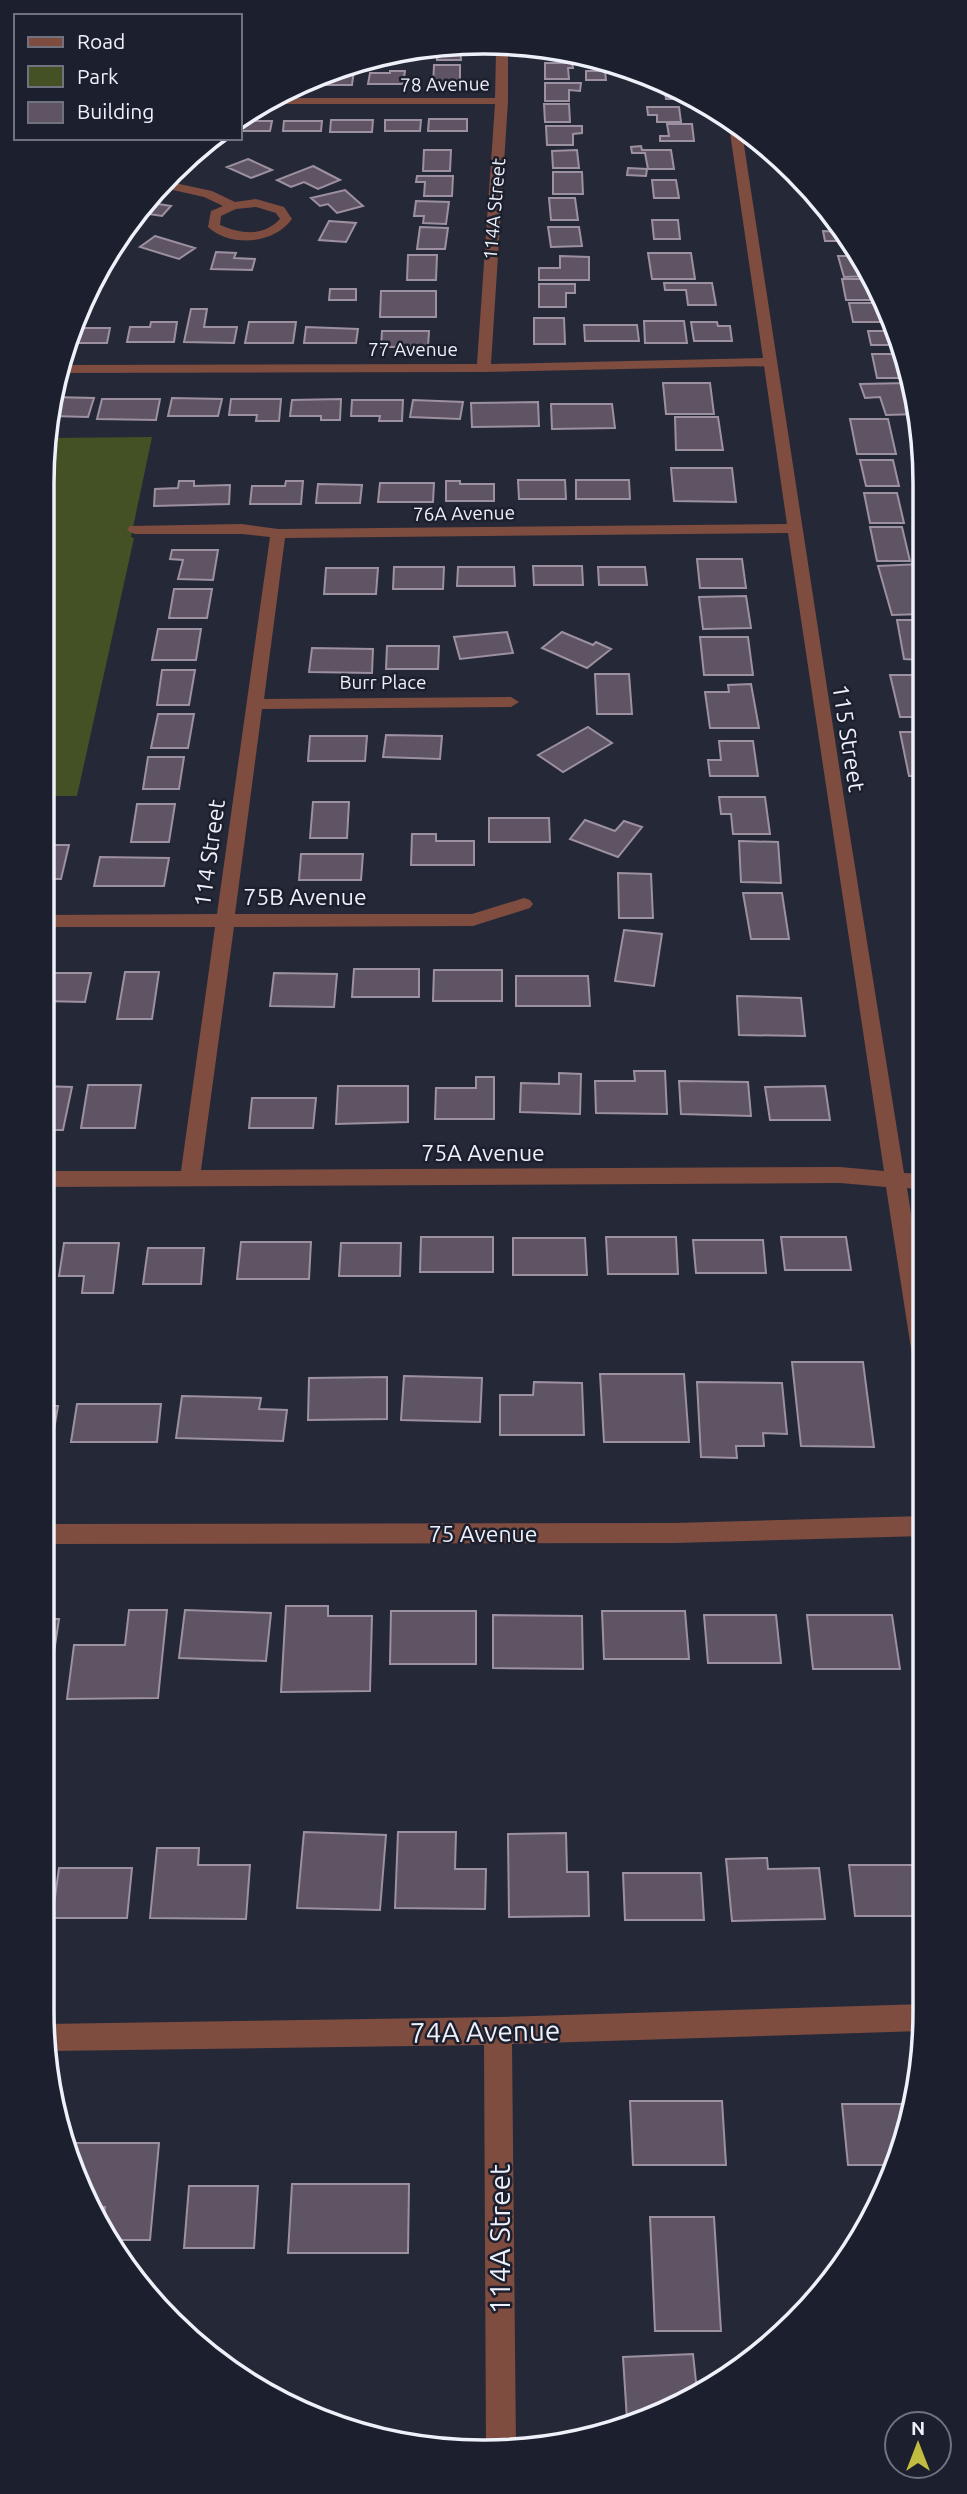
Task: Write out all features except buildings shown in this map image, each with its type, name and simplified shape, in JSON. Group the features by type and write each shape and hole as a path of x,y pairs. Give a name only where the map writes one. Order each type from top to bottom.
{"street":[{"name":"114A Street","path":"484,368 502,101 502,55"},
{"name":"78 Avenue","path":"290,101 502,101"},
{"name":"115 Street","path":"737,137 794,528 913,1290"},
{"path":"174,186 208,194 233,206 256,203 280,210 286,219 279,229 262,236 236,237 214,227 215,214 233,206"},
{"name":"77 Avenue","path":"70,369 484,368 769,362"},
{"name":"76A Avenue","path":"135,529 242,529 278,534 794,528"},
{"name":"114 Street","path":"190,1178 278,534"},
{"name":"Burr Place","path":"254,704 511,702"},
{"name":"75B Avenue","path":"54,920 473,920 524,904"},
{"name":"75A Avenue","path":"54,1180 840,1175 913,1181"},
{"name":"75 Avenue","path":"54,1534 674,1533 913,1526"},
{"name":"74A Avenue","path":"55,2037 498,2031 913,2017"},
{"name":"114A Street","path":"498,2031 501,2439"}],"green space":[{"path":"152,437 131,537 134,538 77,796 54,796 54,484 57,438"}]}
